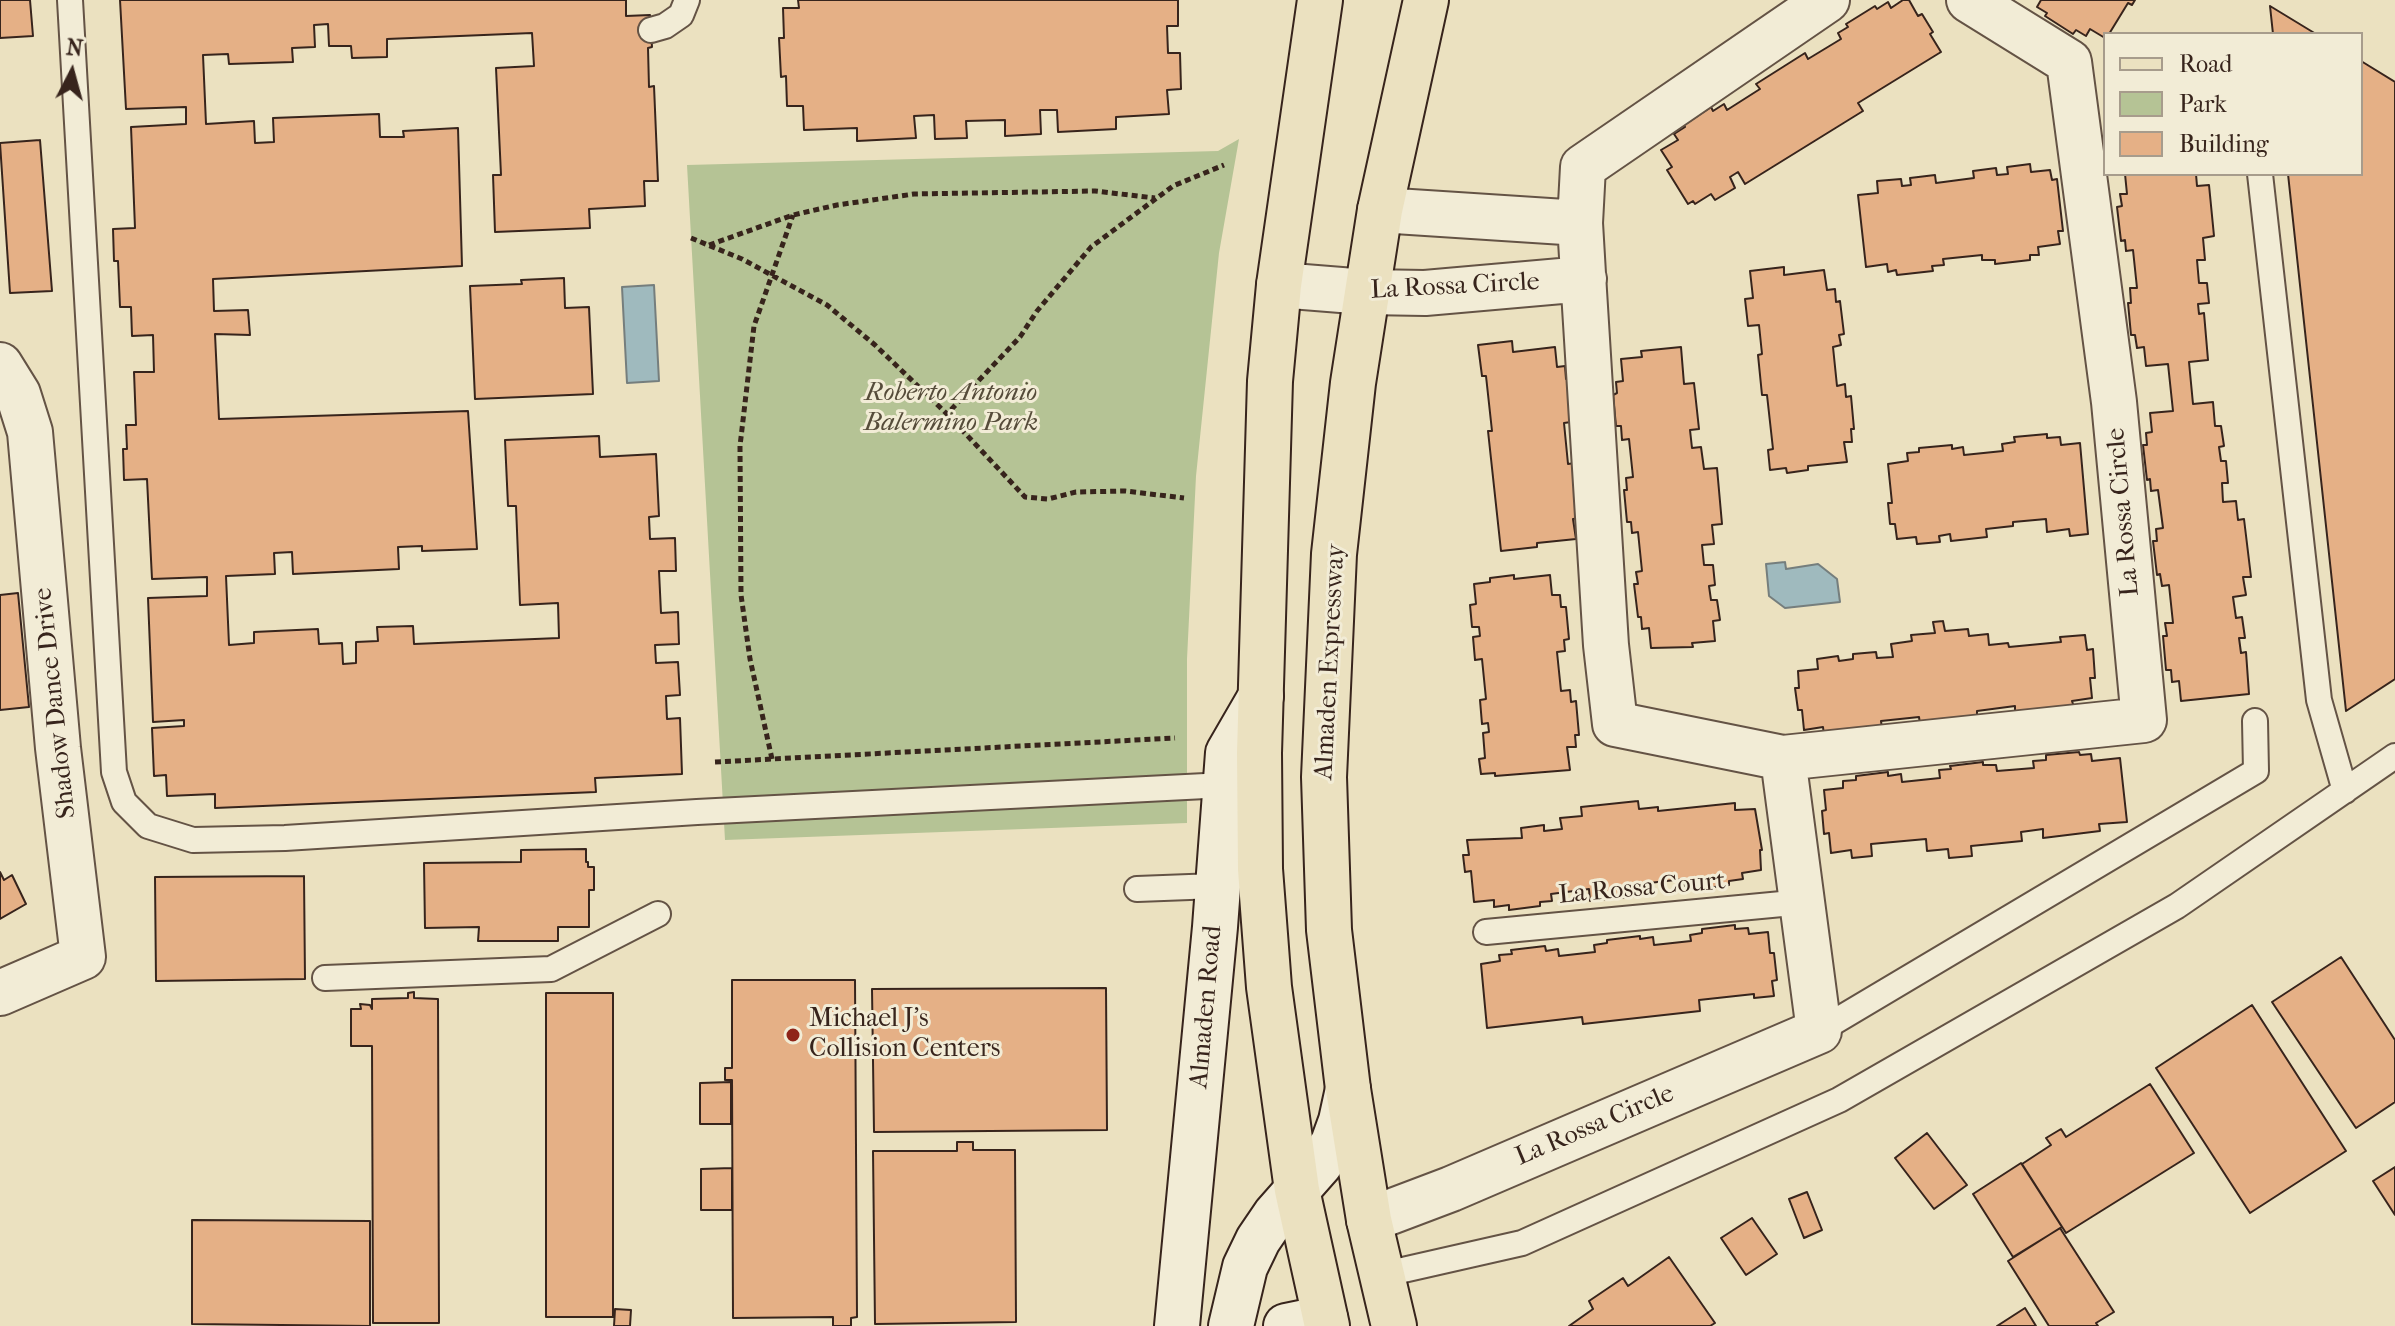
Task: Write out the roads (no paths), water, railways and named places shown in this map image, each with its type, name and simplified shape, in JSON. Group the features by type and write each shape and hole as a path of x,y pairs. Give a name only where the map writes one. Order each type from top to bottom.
{"main road":[{"path":"1312,1323 1269,987 1260,869 1261,696 1270,381 1279,285 1320,0"},
{"name":"Almaden Expressway","path":"1394,1326 1369,1220 1348,1089 1329,930 1324,777 1334,554 1353,383 1380,210 1426,0"}],"street":[{"name":"La Rossa Circle","path":"1827,0 1583,167 1580,223 1606,645 1615,724 1783,758 2144,720 2114,402 2069,62 1969,0"},
{"path":"1380,210 1580,223"},
{"name":"La Rossa Circle","path":"1279,285 1425,293 1584,279"},
{"name":"Shadow Dance Drive","path":"0,365 18,394 30,432 58,748 83,957 0,993"},
{"name":"Almaden Road","path":"1177,1326 1215,927 1228,753 1261,696"},
{"path":"1783,758 1819,1031"},
{"name":"La Rossa Circle","path":"1369,1220 1451,1189 1819,1031"},
{"path":"1231,1326 1245,1267 1258,1240 1275,1215 1320,1164 1333,1143 1348,1089"}],"lane":[{"path":"70,0 114,772 124,802 148,826 193,840 285,838 697,812 1225,785"},
{"path":"651,30 665,26 681,15 687,0"},
{"path":"2260,176 2319,700 2345,791"},
{"name":"La Rossa Circle","path":"1819,1031 2256,771 2255,721"},
{"path":"1381,1275 1522,1243 1839,1100 2177,906 2395,756"},
{"path":"1137,889 1216,886"},
{"name":"La Rossa Court","path":"1486,932 1803,902"},
{"path":"325,978 551,969 658,914"}],"water":[{"path":"654,285 659,381 627,383 622,287"},
{"path":"1785,562 1786,569 1818,564 1837,579 1840,602 1785,608 1769,596 1766,564"}],"place":[{"name":"Michael J's Collision Centers","path":"793,1035"}],"park label":[{"name":"Roberto Antonio Balermino Park","path":"951,409"}]}
